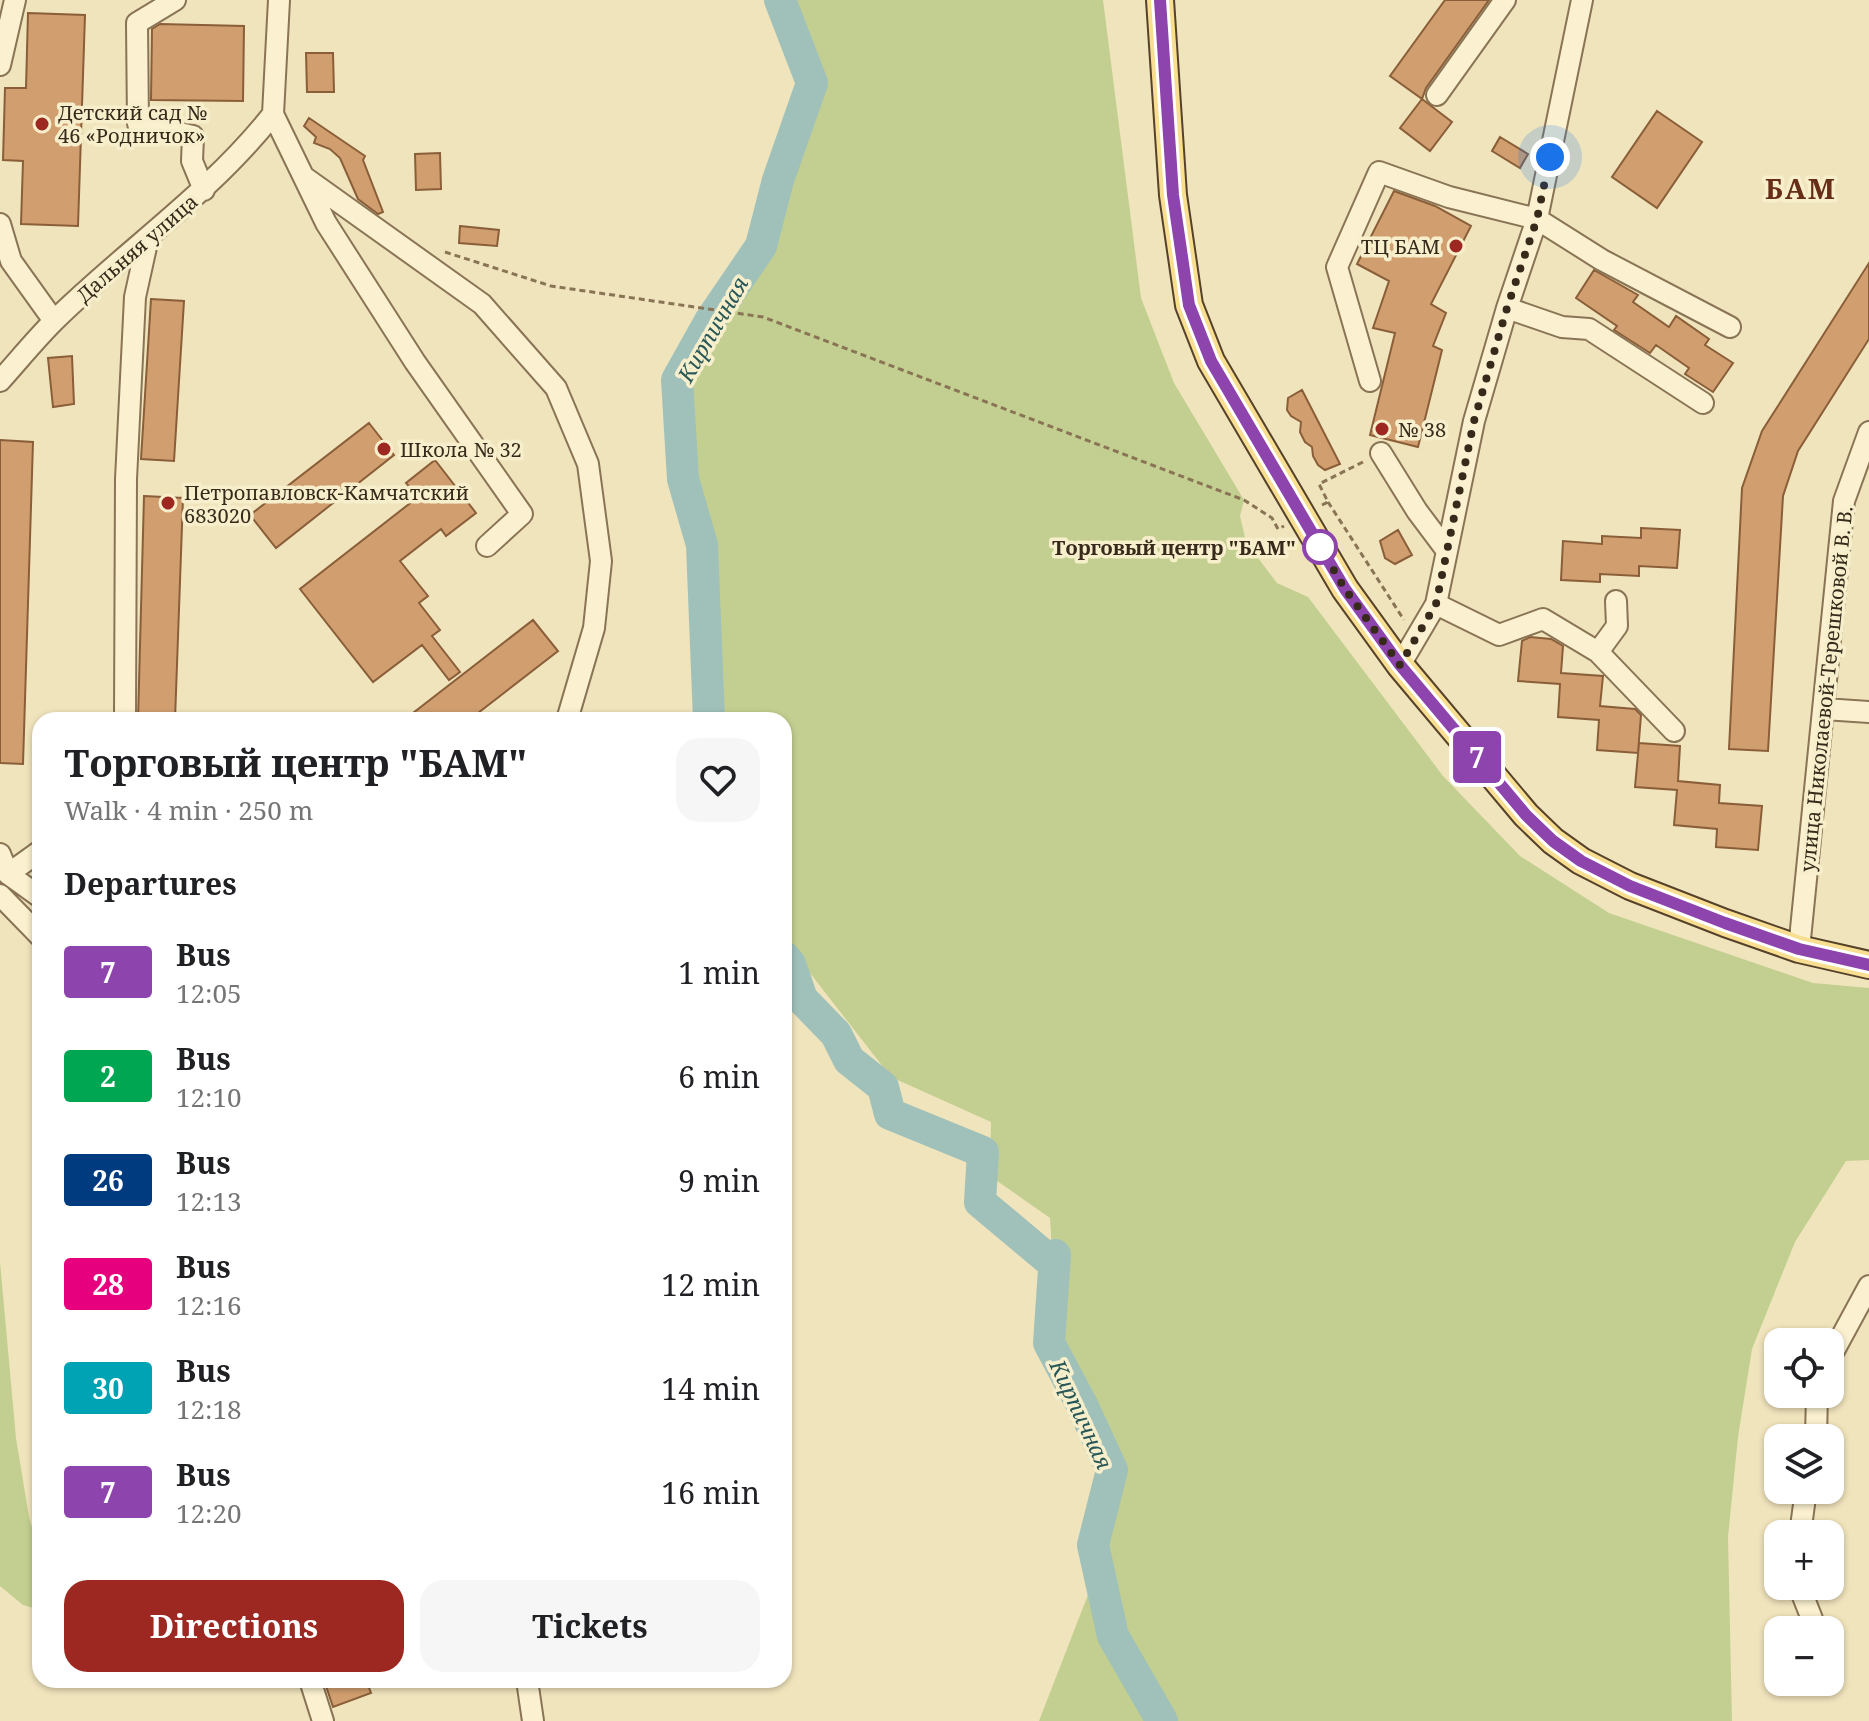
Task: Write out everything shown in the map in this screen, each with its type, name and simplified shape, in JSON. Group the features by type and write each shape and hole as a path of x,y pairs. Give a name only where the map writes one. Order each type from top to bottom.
{"main road":[{"path":"1160,0 1173,195 1189,305 1211,361 1345,589 1400,665 1526,815 1553,841 1581,861 1630,886 1799,949 1869,965"}],"street":[{"path":"0,65 15,0"},
{"path":"175,0 137,23 138,124 193,136 192,161 204,190"},
{"path":"279,0 273,114 326,223 415,362 522,514 487,546"},
{"path":"1437,95 1505,0"},
{"path":"1400,665 1436,604 1474,421 1537,219 1582,0"},
{"name":"Дальняя улица","path":"0,381 54,321 204,190 249,145 273,114"},
{"path":"1370,381 1337,267 1379,172 1449,197 1537,219 1602,260 1730,327"},
{"path":"304,177 482,304 556,388 588,464 601,561 594,628 569,712"},
{"path":"0,224 11,261 54,321"},
{"path":"125,712 126,479 135,297 148,238"},
{"path":"1507,308 1562,327 1589,329 1703,403"},
{"name":"улица Николаевой-Терешковой В. В.","path":"1799,949 1844,501 1869,432"},
{"path":"1381,453 1417,511 1447,551"},
{"path":"1598,652 1617,626 1616,601"},
{"path":"1436,604 1499,635 1543,619 1598,652 1674,731"},
{"path":"1824,709 1869,712"},
{"path":"0,854 8,874 32,891"},
{"path":"8,874 32,857"},
{"path":"0,895 32,928"},
{"path":"1844,1332 1869,1286"},
{"path":"313,1688 323,1721"},
{"path":"528,1688 533,1721"}],"path":[{"path":"435,249 551,286 763,317 1244,500"},
{"path":"1328,502 1416,639"}],"green space":[{"path":"789,0 1103,0 1141,298 1174,383 1244,500 1240,516 1246,542 1277,583 1308,597 1443,776 1520,856 1609,913 1813,983 1869,988 1869,1160 1846,1161 1795,1242 1752,1349 1738,1437 1728,1537 1732,1721 1039,1721 1098,1569 1096,1508 1116,1455 1057,1337 1050,1218 990,1176 991,1122 891,1077 792,950 792,712 716,712 691,389 711,308 772,223 816,65"},
{"path":"0,1262 16,1438 32,1528 32,1608 23,1605 0,1586"}],"building":[{"path":"1445,0 1489,0 1426,88 1422,99 1390,76"},
{"name":"Детский сад № 46 «Родничок»","path":"28,13 85,15 78,226 21,224 23,161 3,160 5,88 26,88"},
{"path":"160,24 244,26 243,101 151,100 152,29"},
{"path":"306,53 333,53 334,92 307,92"},
{"path":"1422,99 1452,122 1430,151 1400,128"},
{"path":"1657,111 1702,142 1657,208 1612,177"},
{"path":"309,118 365,156 363,160 383,212 378,214 358,199 340,158 330,149 314,143 316,137 304,126"},
{"path":"1500,137 1528,154 1520,168 1492,151"},
{"path":"440,153 441,189 416,190 415,154"},
{"path":"1394,191 1435,206 1471,226 1431,304 1446,313 1433,346 1442,350 1418,447 1370,435 1395,333 1373,328 1389,281 1357,264"},
{"path":"460,226 499,230 497,246 459,243"},
{"path":"1869,263 1869,339 1798,451 1783,496 1768,751 1729,749 1742,488 1762,431"},
{"path":"1594,270 1638,295 1633,302 1669,327 1676,316 1709,339 1705,345 1733,363 1713,392 1685,374 1689,368 1656,345 1650,353 1614,330 1617,326 1576,298"},
{"path":"151,299 184,301 174,461 141,459"},
{"path":"72,356 74,404 53,407 48,358"},
{"path":"1302,390 1340,464 1325,470 1318,465 1312,447 1300,432 1301,422 1287,410 1288,398"},
{"path":"369,423 394,455 276,548 250,515"},
{"path":"0,440 33,442 23,764 0,763"},
{"path":"435,460 476,513 446,536 441,529 400,561 428,596 419,603 440,630 432,636 460,672 449,680 422,645 373,682 300,589 418,497 406,483"},
{"path":"144,496 183,498 175,712 138,712"},
{"path":"1641,528 1680,530 1677,568 1639,566 1639,576 1600,574 1600,582 1561,580 1563,541 1602,544 1602,536 1641,538"},
{"path":"1398,530 1412,555 1395,564 1385,558 1380,541"},
{"path":"533,620 558,651 479,712 414,712"},
{"path":"1530,637 1551,639 1563,646 1561,673 1603,676 1600,706 1635,709 1641,715 1638,753 1597,750 1599,720 1558,717 1560,684 1518,681 1522,641"},
{"path":"1639,743 1680,746 1678,781 1720,785 1719,803 1762,806 1758,850 1716,847 1717,829 1674,825 1677,790 1635,787"},
{"path":"327,1688 369,1688 371,1693 333,1707"}],"waterway":[{"name":"Кирпичная","path":"709,712 702,545 683,479 677,380 710,321 761,246 778,180 812,83 780,0"},
{"name":"Кирпичная","path":"792,970 802,999 836,1034 849,1060 883,1087 890,1114 983,1152 980,1202 1054,1264 1055,1255 1049,1343 1112,1470 1093,1545 1113,1636 1162,1721"}],"bus line":[{"name":"7","path":"1160,0 1173,195 1189,305 1211,361 1345,589 1400,665 1526,815 1553,841 1581,861 1630,886 1725,923 1799,949 1869,965"}],"place":[{"name":"Детский сад № 46 «Родничок»","path":"42,124"},
{"name":"ТЦ БАМ","path":"1456,246"},
{"name":"№ 38","path":"1382,429"},
{"name":"Школа № 32","path":"384,449"},
{"name":"Петропавловск-Камчатский 683020","path":"168,503"},
{"name":"Торговый центр \"БАМ\"","path":"1320,547"}],"district":[{"name":"БАМ","path":"1801,188"}],"route":[{"path":"1320,547 1316,540 1345,589 1400,665 1436,604 1474,421 1537,219 1550,157"}]}
